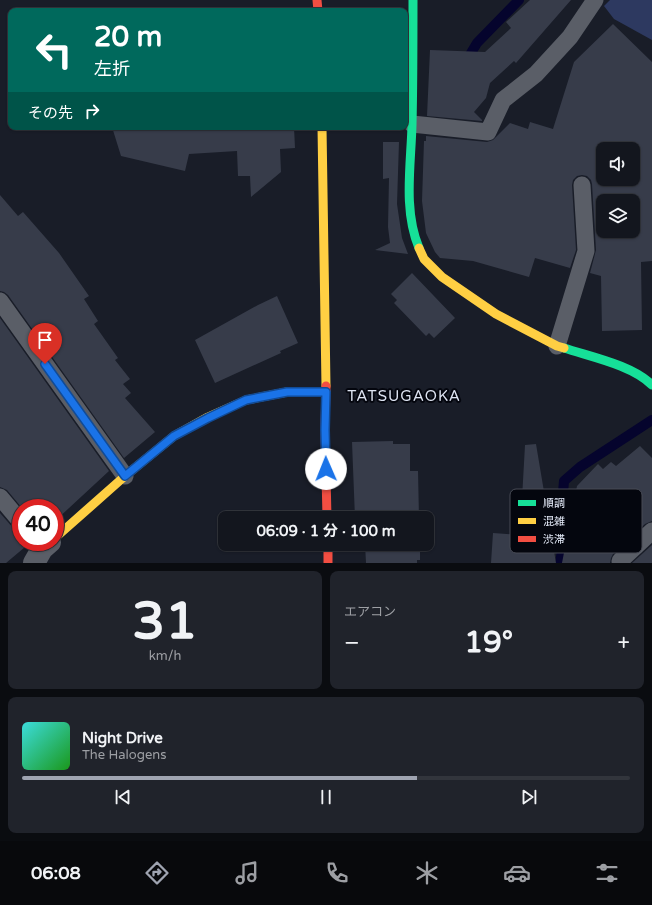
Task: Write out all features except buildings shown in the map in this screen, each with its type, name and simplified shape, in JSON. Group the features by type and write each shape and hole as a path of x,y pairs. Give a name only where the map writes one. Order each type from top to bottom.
{"street":[{"path":"413,0 412,124 409,202 414,236 424,259 442,278 496,314 557,346 622,366 648,381 652,385"},
{"path":"322,130 327,511"},
{"path":"64,529 125,476 174,436 208,418 246,400 287,392 326,392"},
{"path":"328,551 328,563"}],"lane":[{"path":"412,124 488,132 503,100 536,74 570,37 595,0"},
{"path":"557,346 586,251 582,185"},
{"path":"0,301 125,476"},
{"path":"0,496 12,511"},
{"path":"642,540 652,531"},
{"path":"620,561 629,553"}],"shaded area":[{"path":"610,0 652,0 652,40 614,19 604,6"}],"waterway":[{"path":"465,63 477,43 519,0"},
{"path":"563,489 564,481 580,467 652,420"},
{"path":"560,563 562,553"}],"traffic: fast":[{"path":"413,0 409,203 414,233 419,248"},
{"path":"564,348 598,358 634,372 652,385"}],"traffic: slow":[{"path":"322,130 326,386"},
{"path":"419,248 424,259 442,277 496,314 557,346 564,348"},
{"path":"64,530 125,476 174,436 208,417 246,400 287,392 326,392"}],"traffic: jam":[{"path":"317,0 318,8"},
{"path":"326,386 325,430 327,511"},
{"path":"328,551 328,563"}],"district":[{"name":"TATSUGAOKA","path":"404,396"}],"route":[{"path":"45,364 125,476 174,436 208,418 246,400 287,392 326,392 326,469"}]}
